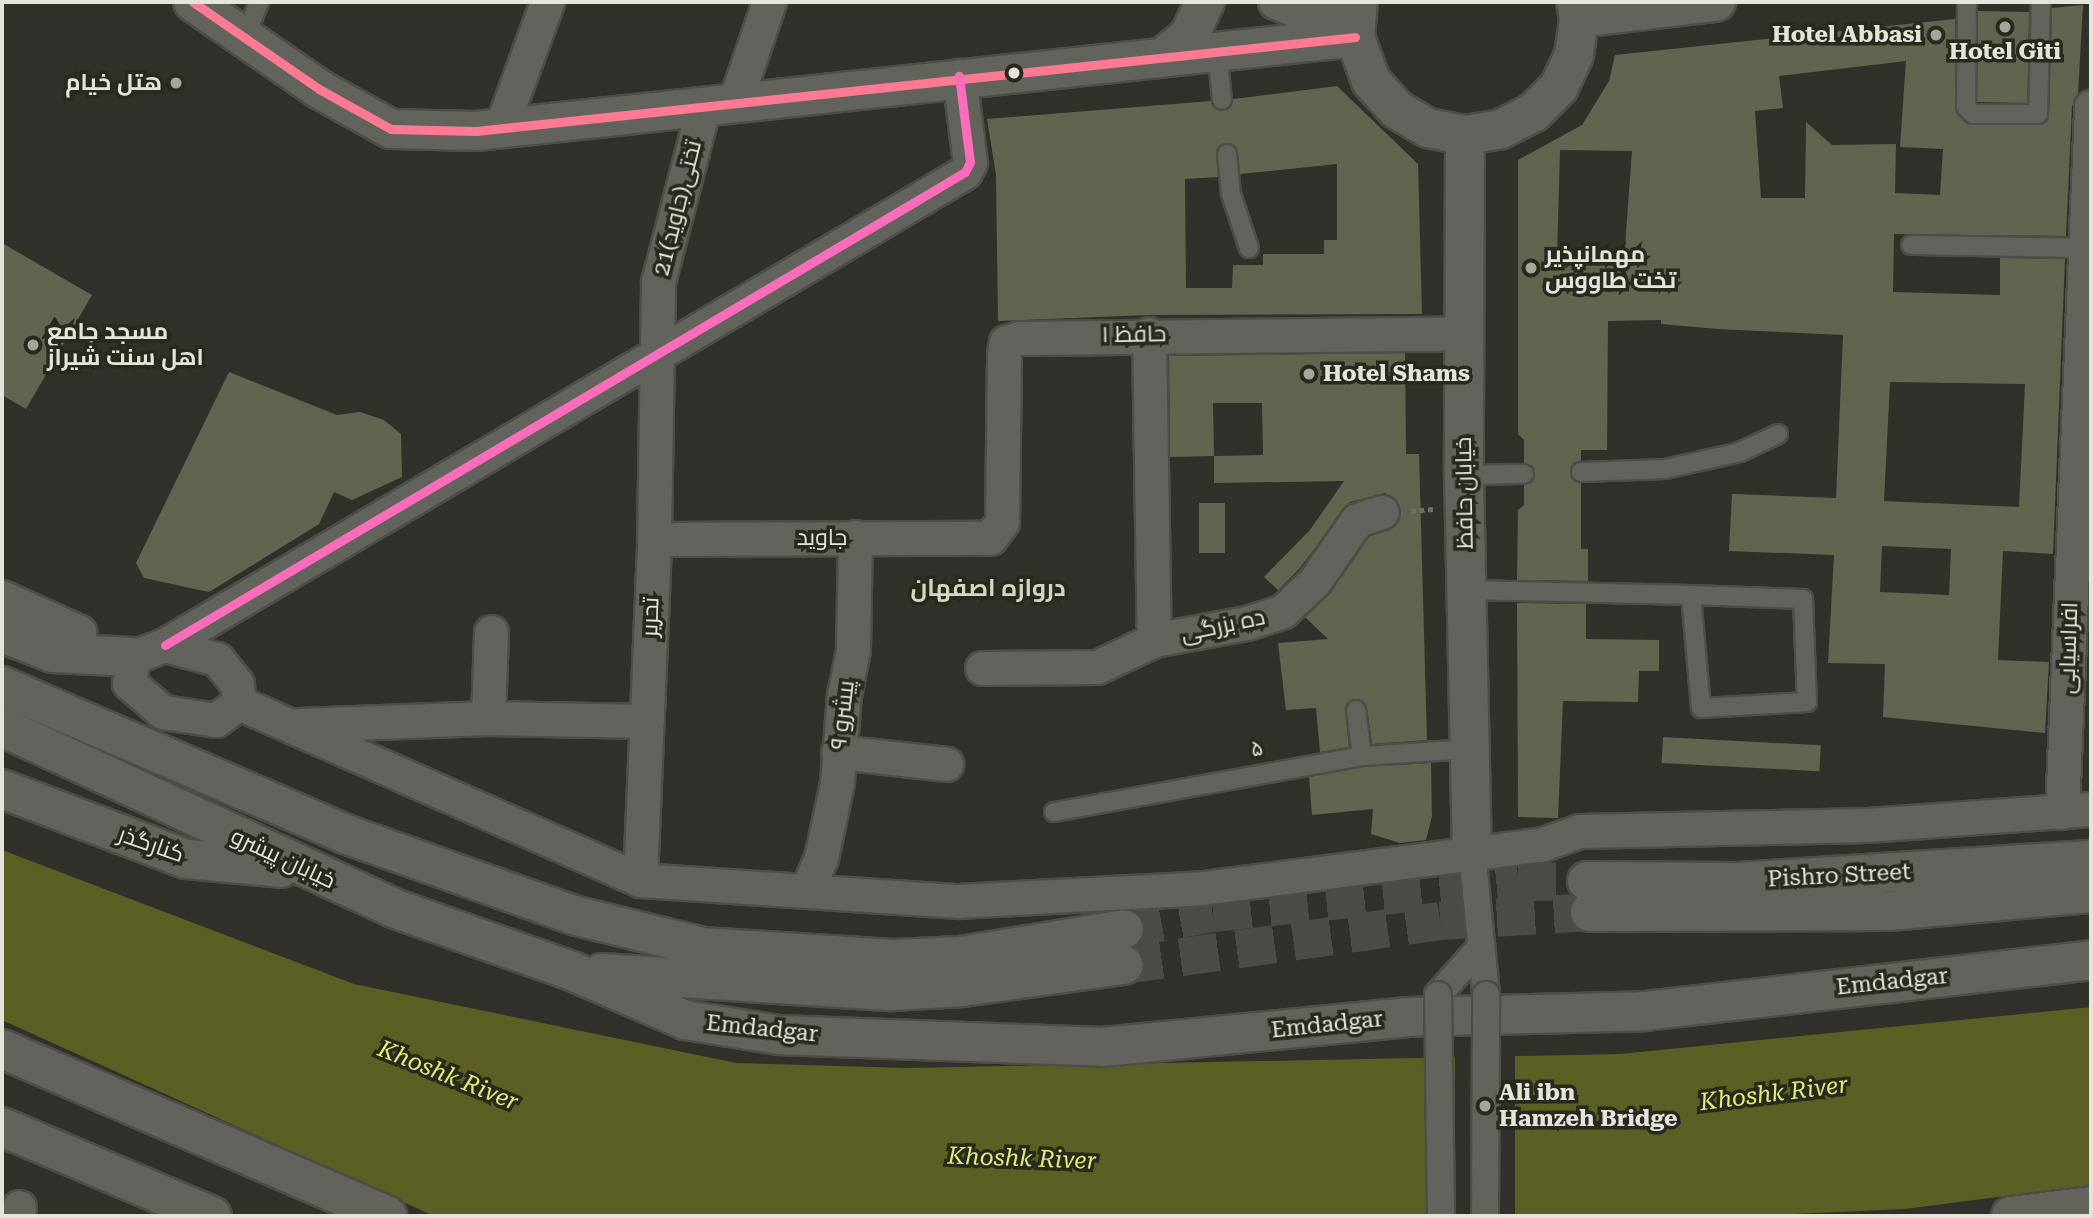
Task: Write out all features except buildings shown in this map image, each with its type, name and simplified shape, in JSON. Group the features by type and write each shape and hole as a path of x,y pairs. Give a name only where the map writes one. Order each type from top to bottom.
{"main road":[{"path":"193,2 319,89 391,129 501,128 1217,50 1356,17 1371,81 1396,109 1428,128 1465,135 1501,130 1533,113 1559,87 1574,55 1577,10 1716,2"},
{"path":"1167,54 1189,36 1205,2"},
{"name":"خیابان حافظ","path":"1465,135 1465,491 1472,852"},
{"path":"2,633 54,653 149,651"},
{"path":"2,686 59,714 345,834 578,916 702,947 894,959 1124,947 963,987 891,991 572,971"},
{"name":"خیابان پیشرو","path":"2,727 308,871 434,923 572,971"},
{"name":"کنارگذر","path":"2,789 186,859 308,871"},
{"name":"Pishro Street","path":"2091,860 1738,882 1588,896 1889,911 2091,893"},
{"name":"Emdadgar","path":"572,971 685,1020 779,1035 1103,1048 1407,1017 1645,1011 2091,960"},
{"path":"2,1049 387,1216"},
{"path":"2,1127 212,1216"},
{"path":"2011,1216 2091,1206"}],"street":[{"path":"501,128 547,2"},
{"name":"21تختی(جاوید)","path":"658,354 658,282 720,104 769,2"},
{"path":"1275,2 1303,13 1356,17"},
{"path":"239,703 216,719 163,712 130,684 149,651 965,172 970,162 959,76"},
{"name":"افراسیابی","path":"2076,810 2091,107"},
{"name":"حافظ ۱","path":"990,538 1002,522 1006,342 1149,334 1464,333"},
{"path":"1149,334 1154,640"},
{"name":"تحریر","path":"640,880 648,721 658,354"},
{"name":"ده بزرگی","path":"982,668 1097,667 1154,640 1247,623 1283,611 1314,582 1357,520 1382,512"},
{"name":"پیشرو ۹","path":"808,888 821,858 837,783 838,752 853,650 855,537"},
{"name":"جاوید","path":"654,539 990,538"},
{"path":"2,597 79,632"},
{"path":"488,718 491,632"},
{"path":"149,651 217,659 237,684 239,703"},
{"path":"239,703 640,880 808,888 958,901 1202,888 1540,845 1579,831 1867,825 2076,810"},
{"path":"289,725 488,718 648,721"},
{"path":"838,752 946,764"},
{"path":"1472,852 1486,995 1485,1216"},
{"path":"1441,1216 1438,995 1480,948"}],"lane":[{"path":"245,37 259,2"},
{"path":"1967,2 1966,107 1973,114 2038,114 2041,2"},
{"path":"1217,50 1222,100"},
{"path":"1227,155 1231,194 1249,248"},
{"path":"1911,244 2086,248"},
{"path":"1581,472 1665,469 1740,452 1778,434"},
{"path":"1465,491 1524,474"},
{"path":"1467,590 1691,595 1802,599 1807,702 1701,708 1691,595"},
{"path":"1356,709 1362,755"},
{"name":"۵","path":"1054,811 1362,755 1471,749"}],"path":[{"path":"1382,512 1465,491"}],"water":[{"name":"Khoshk River","path":"2,850 354,984 736,1063 908,1068 1620,1054 2091,1007 2091,1185 1905,1209 1751,1216 434,1216 2,1020"}],"pier":[{"name":"Ali ibn Hamzeh Bridge","path":"1455,1054 1515,1054 1515,1216 1455,1216"}],"tunnel":[{"path":"1124,929 1213,913 1518,882 1587,881"},
{"path":"1124,965 1440,921 1590,912"}],"transit line":[{"path":"193,2 319,89 391,129 476,131 1355,37"},
{"path":"165,645 965,172 970,162 959,76"}],"place":[{"name":"Hotel Giti","path":"2005,27"},
{"name":"Hotel Abbasi","path":"1936,35"},
{"name":"هتل خیام","path":"176,83"},
{"name":"مهمانپذیر تخت طاووس","path":"1531,268"},
{"name":"مسجد جامع اهل سنت شیراز","path":"33,345"},
{"name":"Hotel Shams","path":"1309,374"},
{"name":"Ali ibn Hamzeh Bridge","path":"1485,1106"}],"district":[{"name":"دروازه اصفهان","path":"988,589"}]}
